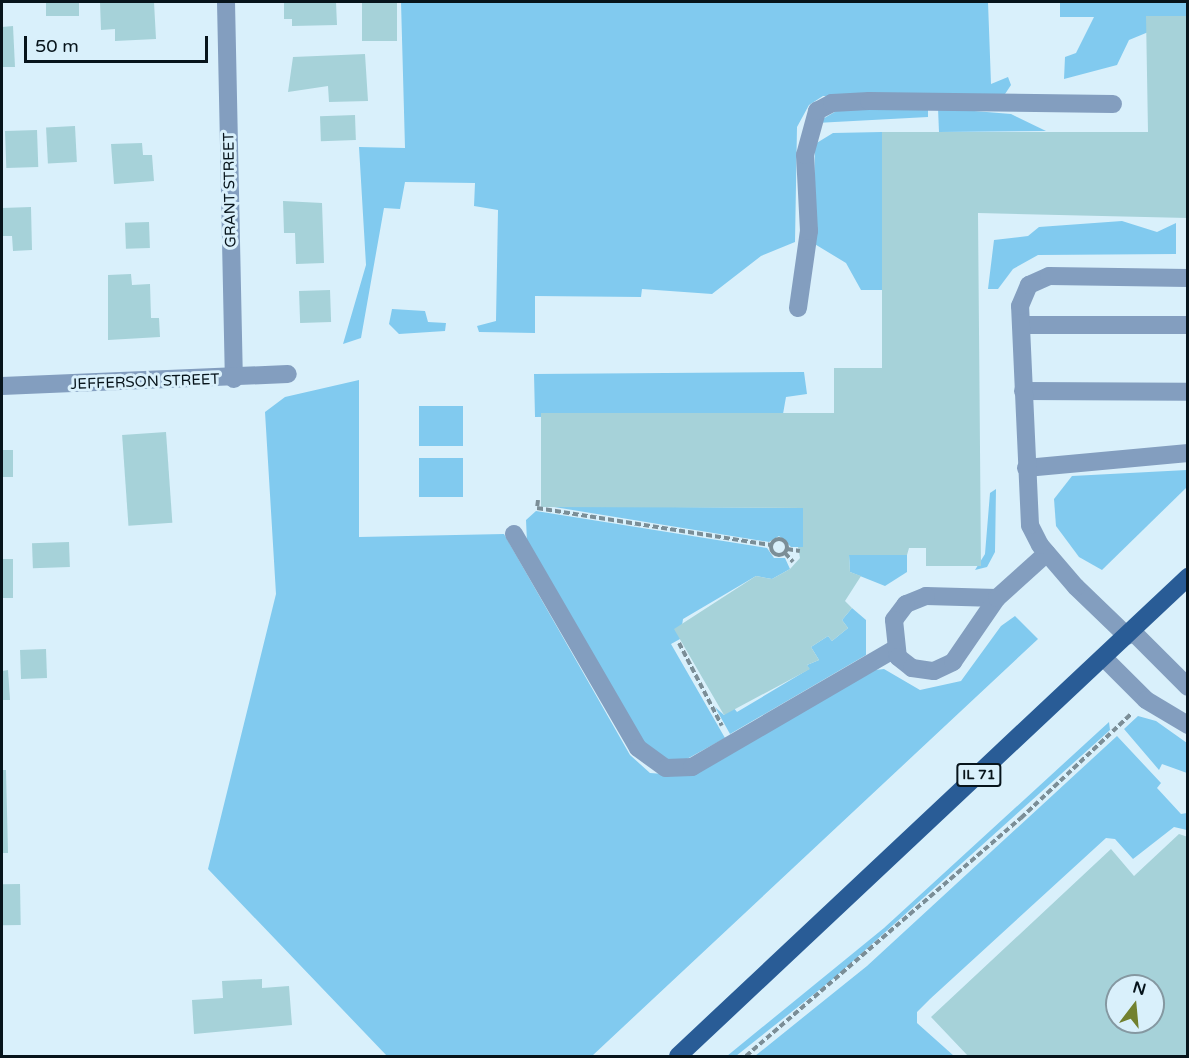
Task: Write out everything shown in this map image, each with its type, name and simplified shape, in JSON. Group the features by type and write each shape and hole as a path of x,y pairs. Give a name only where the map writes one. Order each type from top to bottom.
{"main road":[{"name":"IL 71","path":"678,1056 1188,578"}],"street":[{"name":"GRANT STREET","path":"226,2 234,379"},
{"path":"798,308 809,231 805,155 817,111 832,103 869,101 1113,104"},
{"path":"1188,278 1049,276 1029,285 1020,306 1030,525 1047,554 1188,687"},
{"path":"1021,325 1188,325"},
{"name":"JEFFERSON STREET","path":"2,386 234,379 288,375"},
{"path":"1023,391 1188,392"},
{"path":"1026,468 1188,453"},
{"path":"514,534 646,758 679,769 733,744 895,649"},
{"path":"998,598 926,596 906,604 894,620 895,649 912,668 934,671 953,662 998,598 1047,554"},
{"path":"1104,658 1146,700 1188,725"}],"path":[{"path":"538,500 537,508 771,545 781,539 793,562"},
{"path":"771,545 776,555 786,551 800,551"},
{"path":"679,643 733,744"},
{"path":"746,1056 1021,818 1127,718"}],"shaded area":[{"path":"401,2 988,2 991,84 1008,77 1011,85 1005,94 823,96 809,105 797,127 795,242 761,256 712,294 642,289 641,297 535,296 535,333 479,332 477,326 496,321 498,210 474,206 475,183 405,182 400,209 384,208 361,338 343,344 366,265 359,147 405,148"},
{"path":"1060,2 1187,2 1187,16 1129,40 1117,65 1064,79 1065,57 1076,53 1094,17 1060,17"},
{"path":"938,108 1011,114 1046,131 939,132"},
{"path":"928,109 928,117 816,123 838,110"},
{"path":"882,132 882,290 861,290 846,263 813,243 815,144 833,133"},
{"path":"1122,221 1157,232 1176,223 1176,254 1038,255 1013,269 998,289 988,289 994,240 1028,236 1039,227"},
{"path":"392,309 425,311 428,322 446,323 445,331 399,334 389,324"},
{"path":"804,372 807,394 786,397 783,414 535,417 534,374"},
{"path":"359,380 359,537 504,534 630,755 650,773 691,776 875,670 884,669 920,690 961,681 1001,626 1015,616 1038,639 592,1056 387,1056 208,869 276,594 265,412 285,397"},
{"path":"419,406 463,406 463,446 419,446"},
{"path":"419,458 463,458 463,497 419,497"},
{"path":"1187,470 1187,487 1102,570 1079,557 1056,526 1054,499 1072,476"},
{"path":"996,489 995,552 987,567 975,570 985,554 990,493"},
{"path":"548,506 803,508 803,547 791,547 779,536 769,542"},
{"path":"536,511 767,548 774,558 785,558 790,569 772,579 756,576 683,619 680,639 671,644 725,738 685,760 664,760 647,747 527,542 526,520"},
{"path":"849,555 907,555 907,572 885,586 850,572"},
{"path":"852,608 866,620 866,655 730,734 715,707 724,715 733,707 737,712 809,669 807,665 819,660 811,647 828,636 832,641 848,628 842,620"},
{"path":"1138,716 1156,721 1187,743 1187,773 1162,764 1159,770 1124,729"},
{"path":"1109,722 1110,730 833,979 736,1056 727,1056 884,928"},
{"path":"1117,736 1161,783 1157,788 1181,814 1187,813 1187,830 1174,827 1133,859 1115,839 1106,838 930,999 917,1012 917,1023 954,1056 755,1056 867,966"}],"building":[{"path":"46,2 79,2 79,16 46,16"},
{"path":"100,2 154,2 156,39 115,41 115,29 101,30"},
{"path":"284,2 336,2 337,25 292,26 292,19 284,19"},
{"path":"362,2 397,2 397,41 362,41"},
{"path":"1146,16 1188,16 1188,218 978,213 981,566 926,566 926,548 909,548 907,555 849,555 850,572 861,576 845,601 852,608 842,620 848,628 832,641 828,636 811,647 819,660 807,665 810,669 724,715 674,629 756,576 772,579 790,569 800,558 798,547 803,547 803,508 541,507 541,413 834,413 834,368 882,368 882,132 1148,132"},
{"path":"13,26 15,67 2,67 2,27"},
{"path":"365,54 368,101 329,102 328,86 288,92 293,57"},
{"path":"355,115 356,140 321,141 320,116"},
{"path":"75,126 77,162 48,163 46,128"},
{"path":"37,130 38,167 6,168 5,131"},
{"path":"142,143 143,155 152,155 154,181 114,184 111,144"},
{"path":"283,201 322,203 324,263 296,264 295,233 284,233"},
{"path":"31,207 32,250 13,251 12,236 2,236 2,208"},
{"path":"149,222 150,248 126,249 125,223"},
{"path":"131,274 132,285 150,284 151,318 159,318 160,337 108,340 108,275"},
{"path":"330,290 331,322 300,323 299,291"},
{"path":"166,432 172,523 128,526 122,435"},
{"path":"2,450 13,450 13,477 2,477"},
{"path":"69,542 70,567 33,568 32,543"},
{"path":"2,559 13,559 13,598 2,598"},
{"path":"46,649 47,678 21,679 20,650"},
{"path":"8,670 10,700 2,700 2,671"},
{"path":"2,770 6,770 8,853 2,853"},
{"path":"1179,834 1188,837 1188,1056 968,1056 931,1017 1111,849 1134,876"},
{"path":"2,884 20,884 21,925 3,925"},
{"path":"262,979 262,988 289,986 292,1025 194,1034 192,1000 223,998 222,981"}]}
